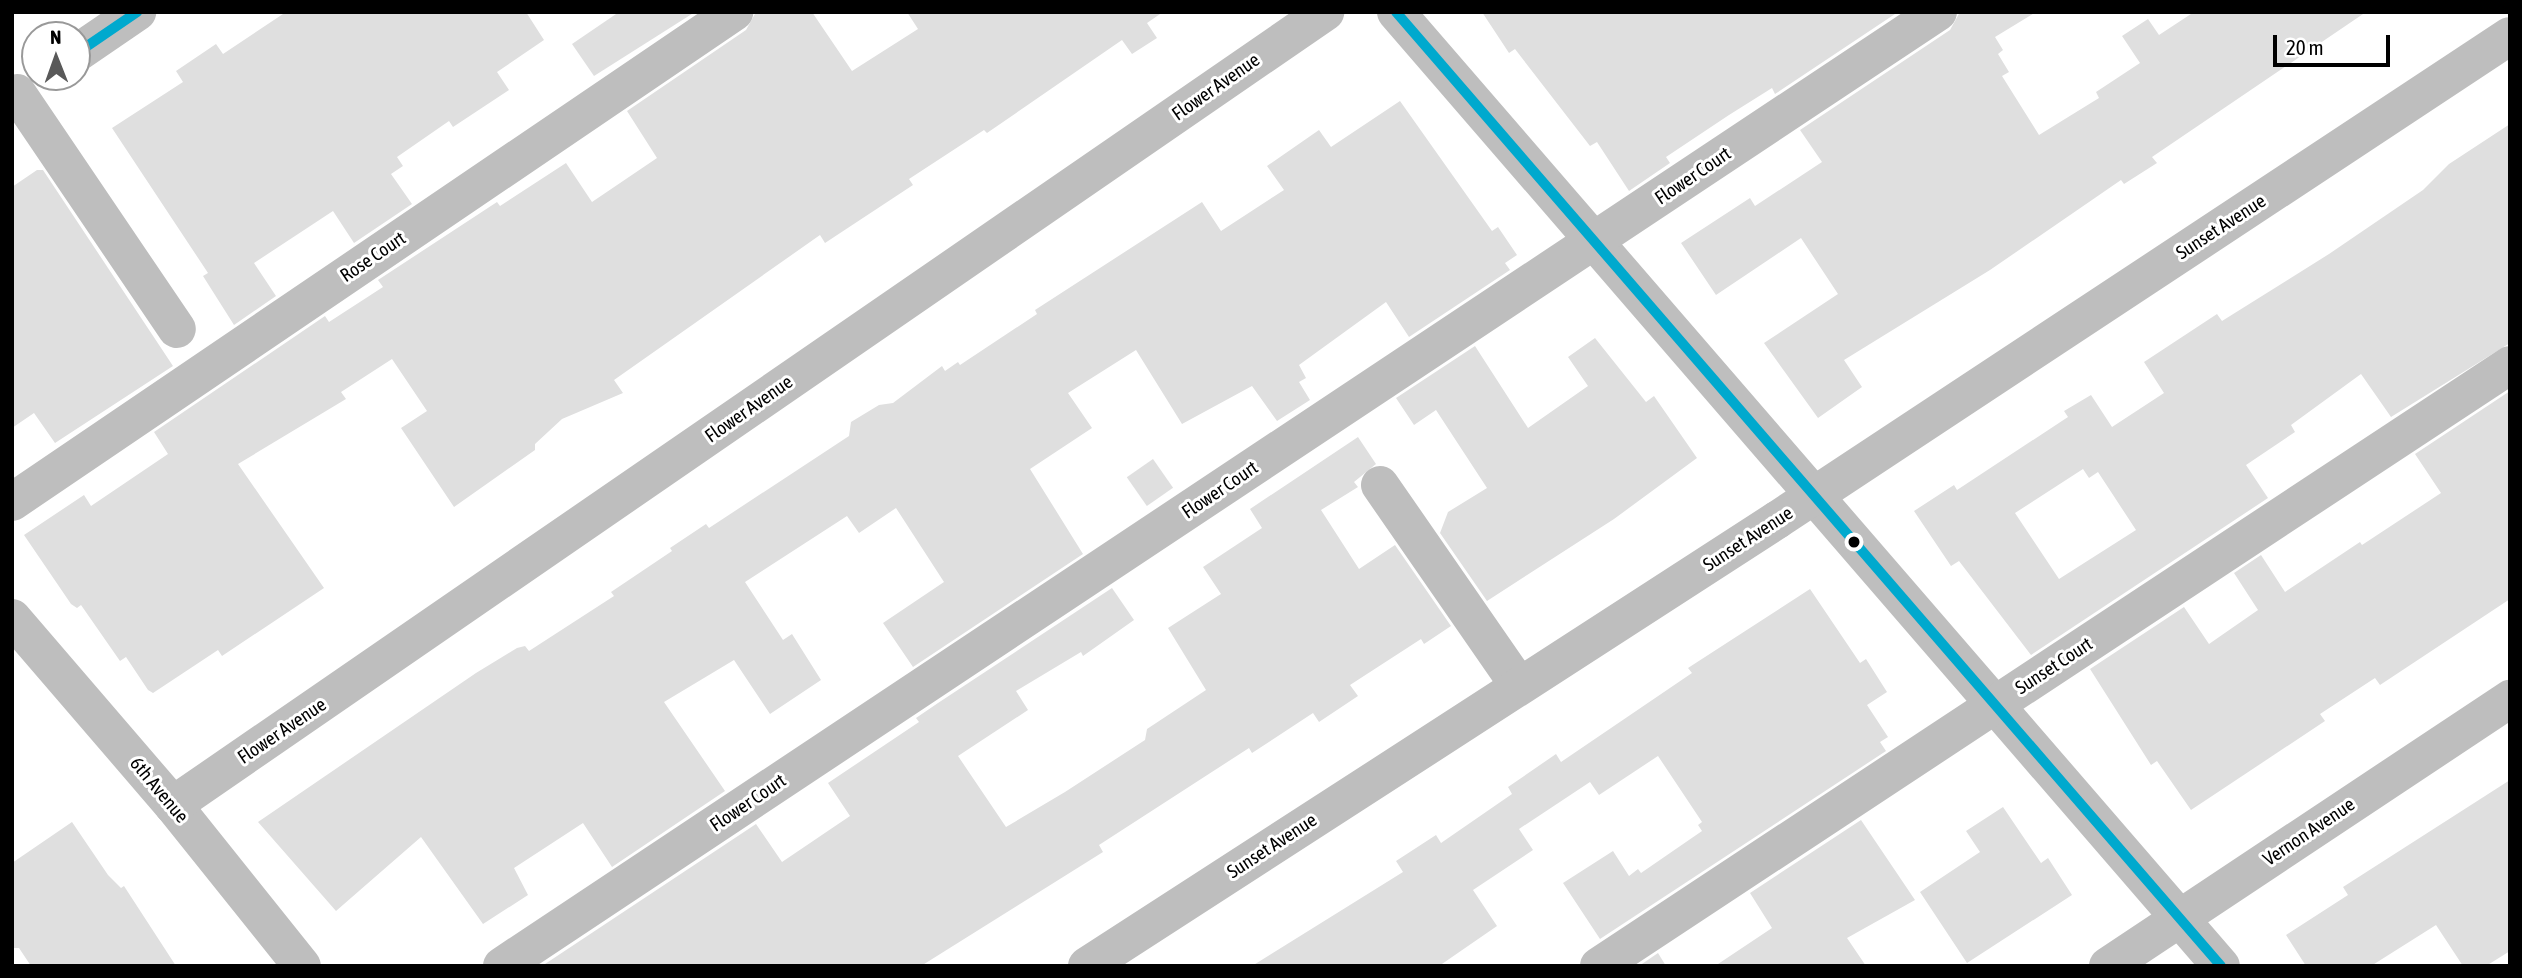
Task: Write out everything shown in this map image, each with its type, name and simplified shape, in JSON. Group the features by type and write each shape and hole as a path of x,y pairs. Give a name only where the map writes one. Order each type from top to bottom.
{"street":[{"name":"Rose Court","path":"12,502 734,12"},
{"name":"Flower Avenue","path":"173,805 1325,12"},
{"path":"1396,12 1815,495 1993,706 2221,966"},
{"name":"Flower Court","path":"502,966 1938,12"},
{"path":"91,43 132,14"},
{"name":"Sunset Avenue","path":"1087,966 1815,495 2510,36"},
{"path":"24,91 177,329"},
{"name":"Sunset Court","path":"1599,966 2510,365"},
{"path":"1380,485 1519,687"},
{"name":"6th Avenue","path":"12,618 173,805 302,966"},
{"name":"Vernon Avenue","path":"2108,966 2510,699"}],"building":[{"path":"286,12 526,12 544,40 497,72 509,90 453,127 449,121 397,157 403,166 391,174 412,204 354,243 333,211 254,263 276,296 234,325 203,276 208,273 112,128 183,82 176,71 216,44 223,54"},
{"path":"619,12 695,12 594,76 572,44"},
{"path":"756,12 812,12 852,71 918,29 907,12 1163,12 1147,23 1157,38 1132,54 1122,40 987,133 984,130 909,179 913,185 825,243 820,235 614,380 623,393 562,419 535,444 535,450 454,507 401,428 427,411 392,359 341,392 346,399 238,464 324,588 222,656 218,650 153,693 148,690 126,657 120,661 81,605 77,608 71,604 24,535 84,495 91,506 168,454 154,432 325,316 329,322 383,287 378,280 497,202 500,206 566,163 592,202 657,158 627,111 746,30"},
{"path":"1482,12 1898,12 1775,94 1772,88 1729,115 1666,157 1670,163 1629,191 1597,142 1590,146 1515,49 1509,53"},
{"path":"1960,12 2036,12 1995,37 2003,50 1998,54 2009,72 2002,76 2039,135 2099,98 2096,92 2140,63 2122,36 2148,19 2159,35 2194,12 2366,12 2152,157 2157,163 2124,184 2121,180 1990,270 1844,360 1862,387 1818,418 1764,343 1838,294 1801,238 1716,295 1681,243 1750,198 1755,206 1822,162 1800,130 1950,30"},
{"path":"1400,101 1492,231 1498,227 1517,255 1505,263 1510,270 1409,337 1386,302 1299,365 1306,378 1299,382 1310,400 1277,421 1252,386 1182,424 1136,350 1068,393 1092,428 1030,469 1083,554 913,667 883,623 944,582 896,508 859,533 847,516 745,582 783,640 792,634 821,680 770,714 734,660 664,702 725,791 612,867 583,823 514,868 528,895 483,924 421,837 336,911 258,822 476,673 517,648 525,646 529,651 614,596 611,592 672,551 670,548 706,524 709,528 849,436 851,422 879,405 893,403 942,366 945,371 958,362 960,365 1037,314 1035,310 1202,202 1221,231 1284,190 1267,166 1319,130 1331,147"},
{"path":"2510,124 2510,343 2391,417 2361,374 2291,425 2295,432 2246,465 2268,498 2031,655 1959,561 1951,566 1914,511 1954,485 1957,490 2068,417 2064,411 2091,395 2112,427 2164,393 2144,362 2217,314 2222,321 2329,254 2423,190 2449,164","holes":["2083,469 2089,478 2098,472 2136,530 2059,579 2015,513"]},
{"path":"37,170 43,170 173,366 55,443 34,413 12,428 12,187"},
{"path":"1595,338 1646,402 1654,396 1697,458 1614,519 1487,601 1440,533 1448,512 1487,488 1436,410 1414,425 1396,398 1475,346 1528,428 1588,386 1568,357"},
{"path":"2510,391 2510,599 2380,685 2375,678 2320,714 2325,721 2191,810 2157,761 2151,765 2090,669 2184,607 2209,644 2258,610 2234,573 2261,555 2285,592 2441,493 2415,454"},
{"path":"1358,437 1376,464 1354,482 1358,487 1321,510 1359,569 1395,545 1451,626 1424,644 1421,639 1350,685 1358,696 1319,722 1313,713 1252,753 1249,748 1099,845 1103,852 921,966 542,966 756,824 782,862 850,816 828,783 919,722 916,718 1112,588 1134,620 1083,656 1081,652 1016,691 1028,710 958,756 1006,827 1065,792 1145,740 1147,729 1206,690 1168,628 1221,594 1203,567 1262,528 1250,509"},
{"path":"1153,459 1173,488 1147,506 1127,477"},
{"path":"1810,589 1860,663 1866,659 1887,692 1867,705 1888,737 1880,742 1886,751 1600,939 1563,883 1613,851 1629,876 1638,869 1641,873 1702,831 1698,825 1702,822 1658,756 1599,795 1590,782 1519,829 1533,850 1473,890 1497,926 1439,966 1252,966 1403,872 1396,861 1436,835 1441,843 1512,794 1508,787 1556,754 1561,762 1692,673 1688,668"},
{"path":"2510,780 2510,951 2486,966 2463,966 2436,925 2371,966 2306,966 2286,935 2348,895 2343,887"},
{"path":"2003,807 2041,863 2048,858 2072,895 1967,963 1920,892 1980,852 1966,831"},
{"path":"1861,820 1915,900 1847,938 1866,966 1715,966 1772,928 1750,893"},
{"path":"72,822 108,875 121,888 124,886 176,966 31,966 19,948 12,948 12,863"},
{"path":"1658,953 1666,966 1639,966"}],"transit line":[{"path":"91,43 137,12"},
{"path":"1396,12 2221,966"}]}
